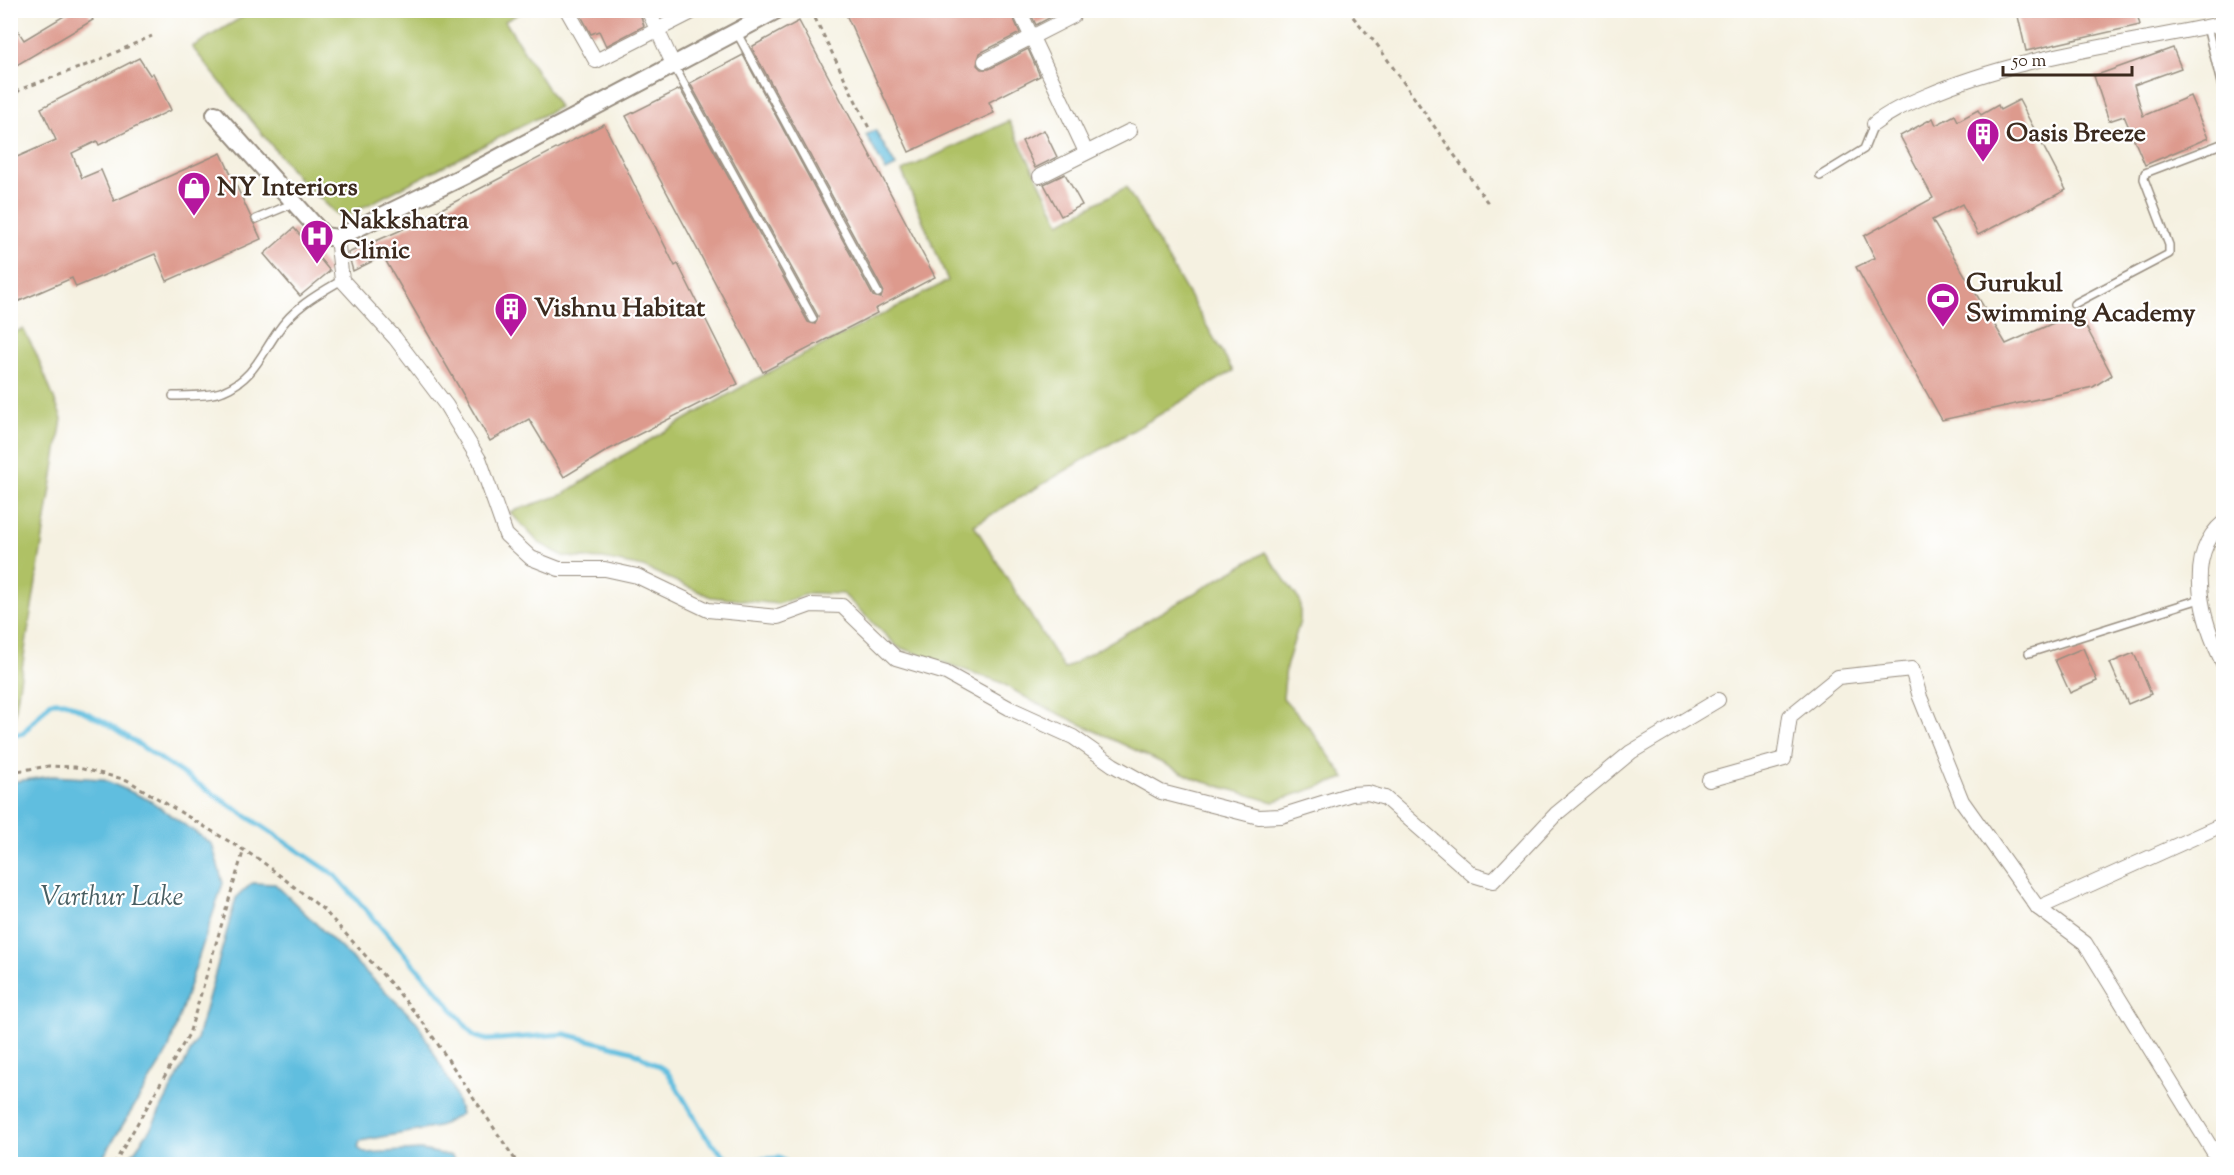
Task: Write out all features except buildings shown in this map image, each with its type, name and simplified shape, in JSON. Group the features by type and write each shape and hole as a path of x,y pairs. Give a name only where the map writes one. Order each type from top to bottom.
{"street":[{"path":"567,10 596,61 696,10"},
{"path":"648,10 674,66"},
{"path":"215,114 324,236 338,238 407,206 777,10"},
{"path":"1019,10 1086,152"},
{"path":"985,61 1073,16"},
{"path":"1874,124 1886,114 1946,87 1992,71 2223,23"},
{"path":"1040,176 1130,131"},
{"path":"338,238 342,280 395,338 446,405 480,461 506,535 531,558 559,569 605,569 637,576 708,610 778,617 811,605 842,606 896,658 946,673 1009,708 1073,737 1113,765 1161,792 1259,817 1281,816 1352,794 1376,795 1385,798 1473,875 1493,881 1556,814 1631,752 1718,700"},
{"path":"2223,522 2209,537 2201,562 2200,599 2211,640 2223,664"},
{"path":"1709,780 1785,759 1790,716 1838,677 1912,669 1920,697 1962,801 2038,908 2085,943 2221,1164"},
{"path":"2038,908 2223,824"}],"lane":[{"path":"2206,27 2223,95"},
{"path":"737,33 878,293"},
{"path":"674,66 813,319"},
{"path":"1820,176 1864,149 1874,124"},
{"path":"2074,304 2169,254 2169,245 2144,179 2145,173 2223,143"},
{"path":"256,219 294,203"},
{"path":"173,396 221,392 246,378 265,354 278,330 303,302 342,280"},
{"path":"2028,653 2200,599"}],"path":[{"path":"811,10 869,128"},
{"path":"1347,10 1378,46 1490,206"},
{"path":"10,99 21,89 92,63 152,36"},
{"path":"10,772 49,766 75,767 104,772 127,780 244,849 324,910 425,1025 518,1164"},
{"path":"114,1164 189,1034 244,849"}],"green space":[{"path":"254,10 524,11 505,21 559,107 348,215 339,216 297,177 192,47"},
{"path":"1009,121 1060,223 1126,187 1233,371 974,525 1064,669 1265,552 1300,601 1300,621 1286,667 1283,698 1309,727 1345,778 1273,802 1198,780 1032,701 1000,682 898,647 843,594 810,593 778,604 711,597 643,567 603,559 565,557 539,543 510,512 564,494 622,456 752,381 948,281 902,171"},
{"path":"23,329 36,353 62,419 14,719 10,718 10,334"}],"water":[{"path":"875,130 896,166 886,171 866,135"},
{"name":"Varthur Lake","path":"52,776 102,779 149,800 212,844 223,883 168,1051 99,1164 11,1164 11,782"},
{"name":"Varthur Lake","path":"252,883 275,884 417,1022 453,1088 461,1114 438,1127 360,1141 358,1148 365,1153 421,1150 452,1156 456,1164 125,1164 151,1128 197,1039 236,898"}],"waterway":[{"path":"10,736 23,733 51,702 65,702 105,722 335,875 441,995 474,1036 487,1040 565,1034 632,1051 667,1071 705,1135 724,1156 732,1161 779,1158 789,1164"}],"place":[{"name":"Oasis Breeze","path":"1983,163"},
{"name":"NY Interiors","path":"194,217"},
{"name":"Nakkshatra Clinic","path":"317,265"},
{"name":"Gurukul Swimming Academy","path":"1943,328"},
{"name":"Vishnu Habitat","path":"511,338"}]}
